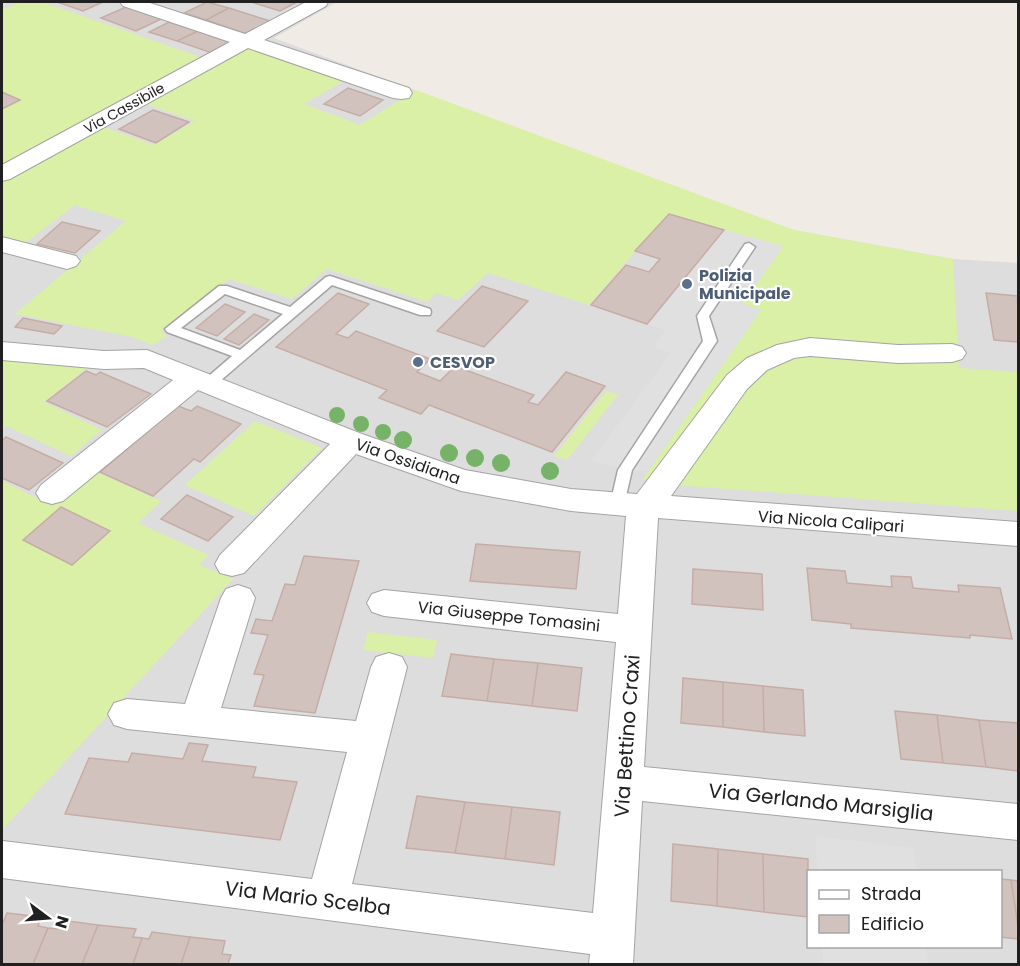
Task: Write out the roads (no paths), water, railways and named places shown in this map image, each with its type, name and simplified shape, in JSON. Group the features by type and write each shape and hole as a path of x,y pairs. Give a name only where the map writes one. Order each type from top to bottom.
{"street":[{"path":"130,2 401,93"},
{"name":"Via Cassibile","path":"2,174 319,2"},
{"path":"2,245 67,261"},
{"path":"630,506 660,488 737,382 757,364 787,351 810,347 898,354 952,352"},
{"name":"Via Ossidiana","path":"2,351 104,360 147,359 351,441 462,480 571,500 630,506"},
{"path":"52,493 201,381"},
{"path":"232,564 351,441"},
{"name":"Via Nicola Calipari","path":"630,506 1018,534"},
{"name":"Via Bettino Craxi","path":"612,950 634,630 630,506"},
{"path":"198,721 238,598"},
{"name":"Via Giuseppe Tomasini","path":"384,603 634,630"},
{"path":"327,900 389,667"},
{"path":"127,714 370,738"},
{"name":"Via Gerlando Marsiglia","path":"624,782 1018,822"},
{"name":"Via Mario Scelba","path":"3,860 327,900 612,950"}],"lane":[{"path":"630,506 625,470 710,341 703,316 749,247"},
{"path":"201,381 242,355 330,280 425,312"},
{"path":"242,355 172,329 223,289 291,312"}],"place":[{"name":"Polizia Municipale","path":"687,284"},
{"name":"CESVOP","path":"418,362"}]}
